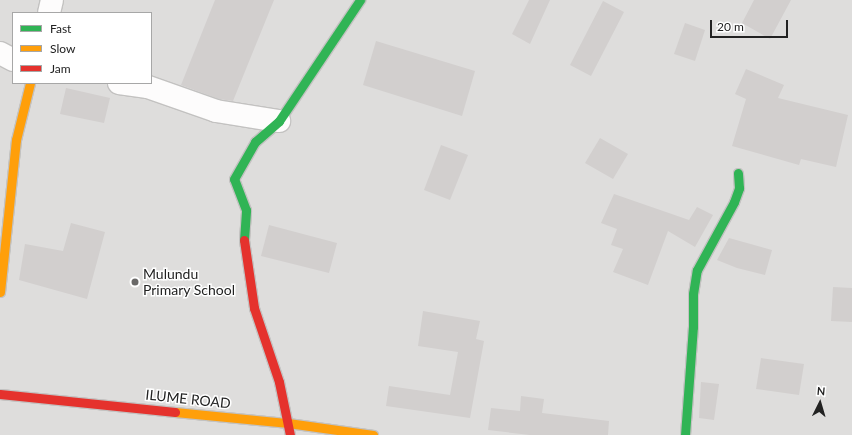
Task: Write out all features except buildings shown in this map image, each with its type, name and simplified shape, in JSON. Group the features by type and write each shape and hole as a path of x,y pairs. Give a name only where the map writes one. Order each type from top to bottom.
{"street":[{"path":"49,12 52,0"},
{"path":"290,435 279,382 254,308 244,247 246,210 234,179 255,142 279,121 360,0"},
{"path":"0,53 12,59"},
{"path":"0,292 16,140 30,84"},
{"path":"126,84 148,87 216,111 279,121"},
{"path":"685,435 693,327 693,294 697,270 734,202 739,188 738,173"},
{"name":"ILUME ROAD","path":"0,394 288,423 373,435"}],"shaded area":[{"path":"0,0 852,0 852,435 0,435"}],"traffic: fast":[{"path":"244,240 246,210 234,179 255,142 279,121 360,0"},
{"path":"685,435 693,327 693,294 697,270 734,202 739,188 738,173"}],"traffic: slow":[{"path":"0,292 16,140 30,84"},
{"path":"175,412 288,423 373,435"}],"traffic: jam":[{"path":"244,240 254,308 279,382 290,435"},
{"path":"0,394 175,412"}],"place":[{"name":"Mulundu Primary School","path":"135,282"}]}
